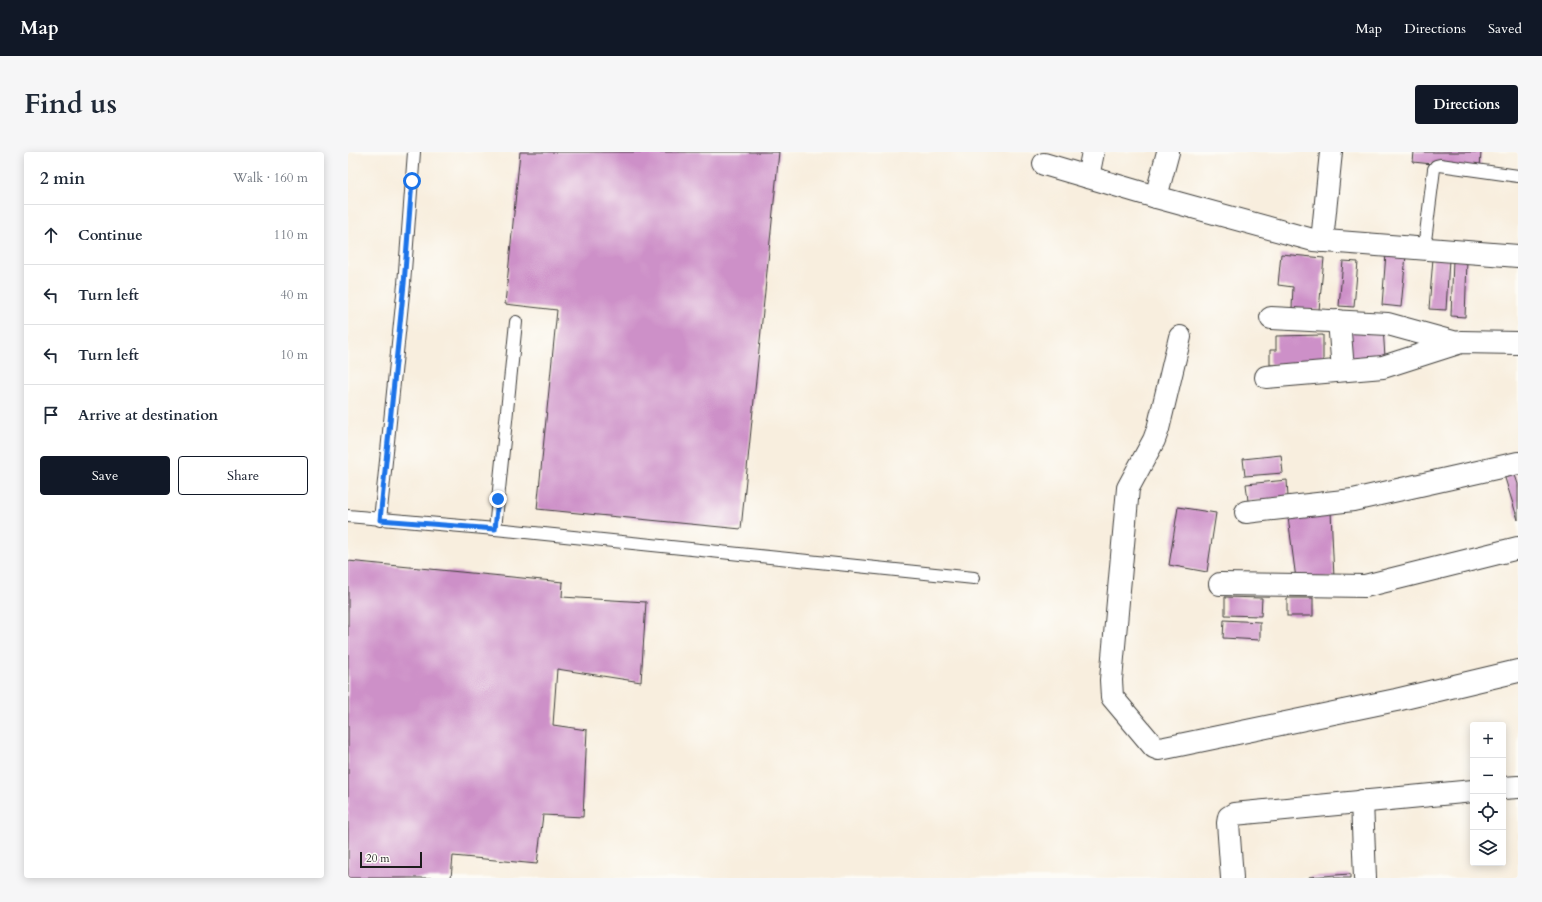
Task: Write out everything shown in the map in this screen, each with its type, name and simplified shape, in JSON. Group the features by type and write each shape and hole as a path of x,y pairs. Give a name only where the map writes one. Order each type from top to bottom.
{"street":[{"path":"1088,177 1093,152"},
{"path":"1156,197 1168,152"},
{"path":"1322,241 1331,152"},
{"path":"1044,164 1156,197 1302,237 1322,241 1518,256"},
{"path":"1271,318 1388,324 1457,343"},
{"path":"1339,321 1343,370"},
{"path":"1180,337 1158,429 1154,440 1128,488 1111,685 1112,696 1154,747 1159,749 1180,745 1396,700 1518,670"},
{"path":"1266,377 1383,367 1457,343 1468,341 1518,343"},
{"path":"1246,512 1353,500 1518,463"},
{"path":"1220,584 1364,586 1518,548"},
{"path":"1506,788 1518,787"},
{"path":"1232,878 1228,823 1229,817 1234,814 1470,791"},
{"path":"1362,801 1366,878"}],"lane":[{"path":"380,520 404,284 414,152"},
{"path":"1424,249 1434,169 1436,166 1440,165 1518,176"},
{"path":"495,529 516,322"},
{"path":"348,516 495,529 974,578"}],"building":[{"path":"520,152 779,152 741,529 537,509 557,310 505,304"},
{"path":"1414,152 1481,152 1480,169 1413,162"},
{"path":"1386,253 1406,255 1401,307 1382,305"},
{"path":"1281,254 1324,258 1319,310 1292,308 1293,287 1278,285"},
{"path":"1433,258 1449,259 1446,310 1429,309"},
{"path":"1453,259 1467,260 1465,317 1451,316"},
{"path":"1343,261 1358,262 1354,307 1339,306"},
{"path":"1383,327 1385,357 1345,359 1343,329"},
{"path":"1323,335 1323,364 1270,365 1270,350 1276,350 1276,336"},
{"path":"1281,455 1283,473 1245,476 1243,459"},
{"path":"1514,472 1518,484 1518,520 1504,475"},
{"path":"1287,480 1288,497 1248,501 1246,484"},
{"path":"1178,507 1216,513 1207,572 1169,565"},
{"path":"1331,511 1334,578 1296,579 1288,517"},
{"path":"348,561 563,582 562,597 646,602 641,682 557,669 553,725 587,730 583,817 543,815 537,864 453,856 451,878 348,878"},
{"path":"1225,597 1262,598 1261,616 1225,615"},
{"path":"1287,598 1313,598 1313,616 1287,616"},
{"path":"1224,620 1260,622 1260,640 1223,638"},
{"path":"1350,874 1350,878 1309,878 1309,877"}],"route":[{"path":"412,181 404,284 380,520 495,529 498,499"}]}
